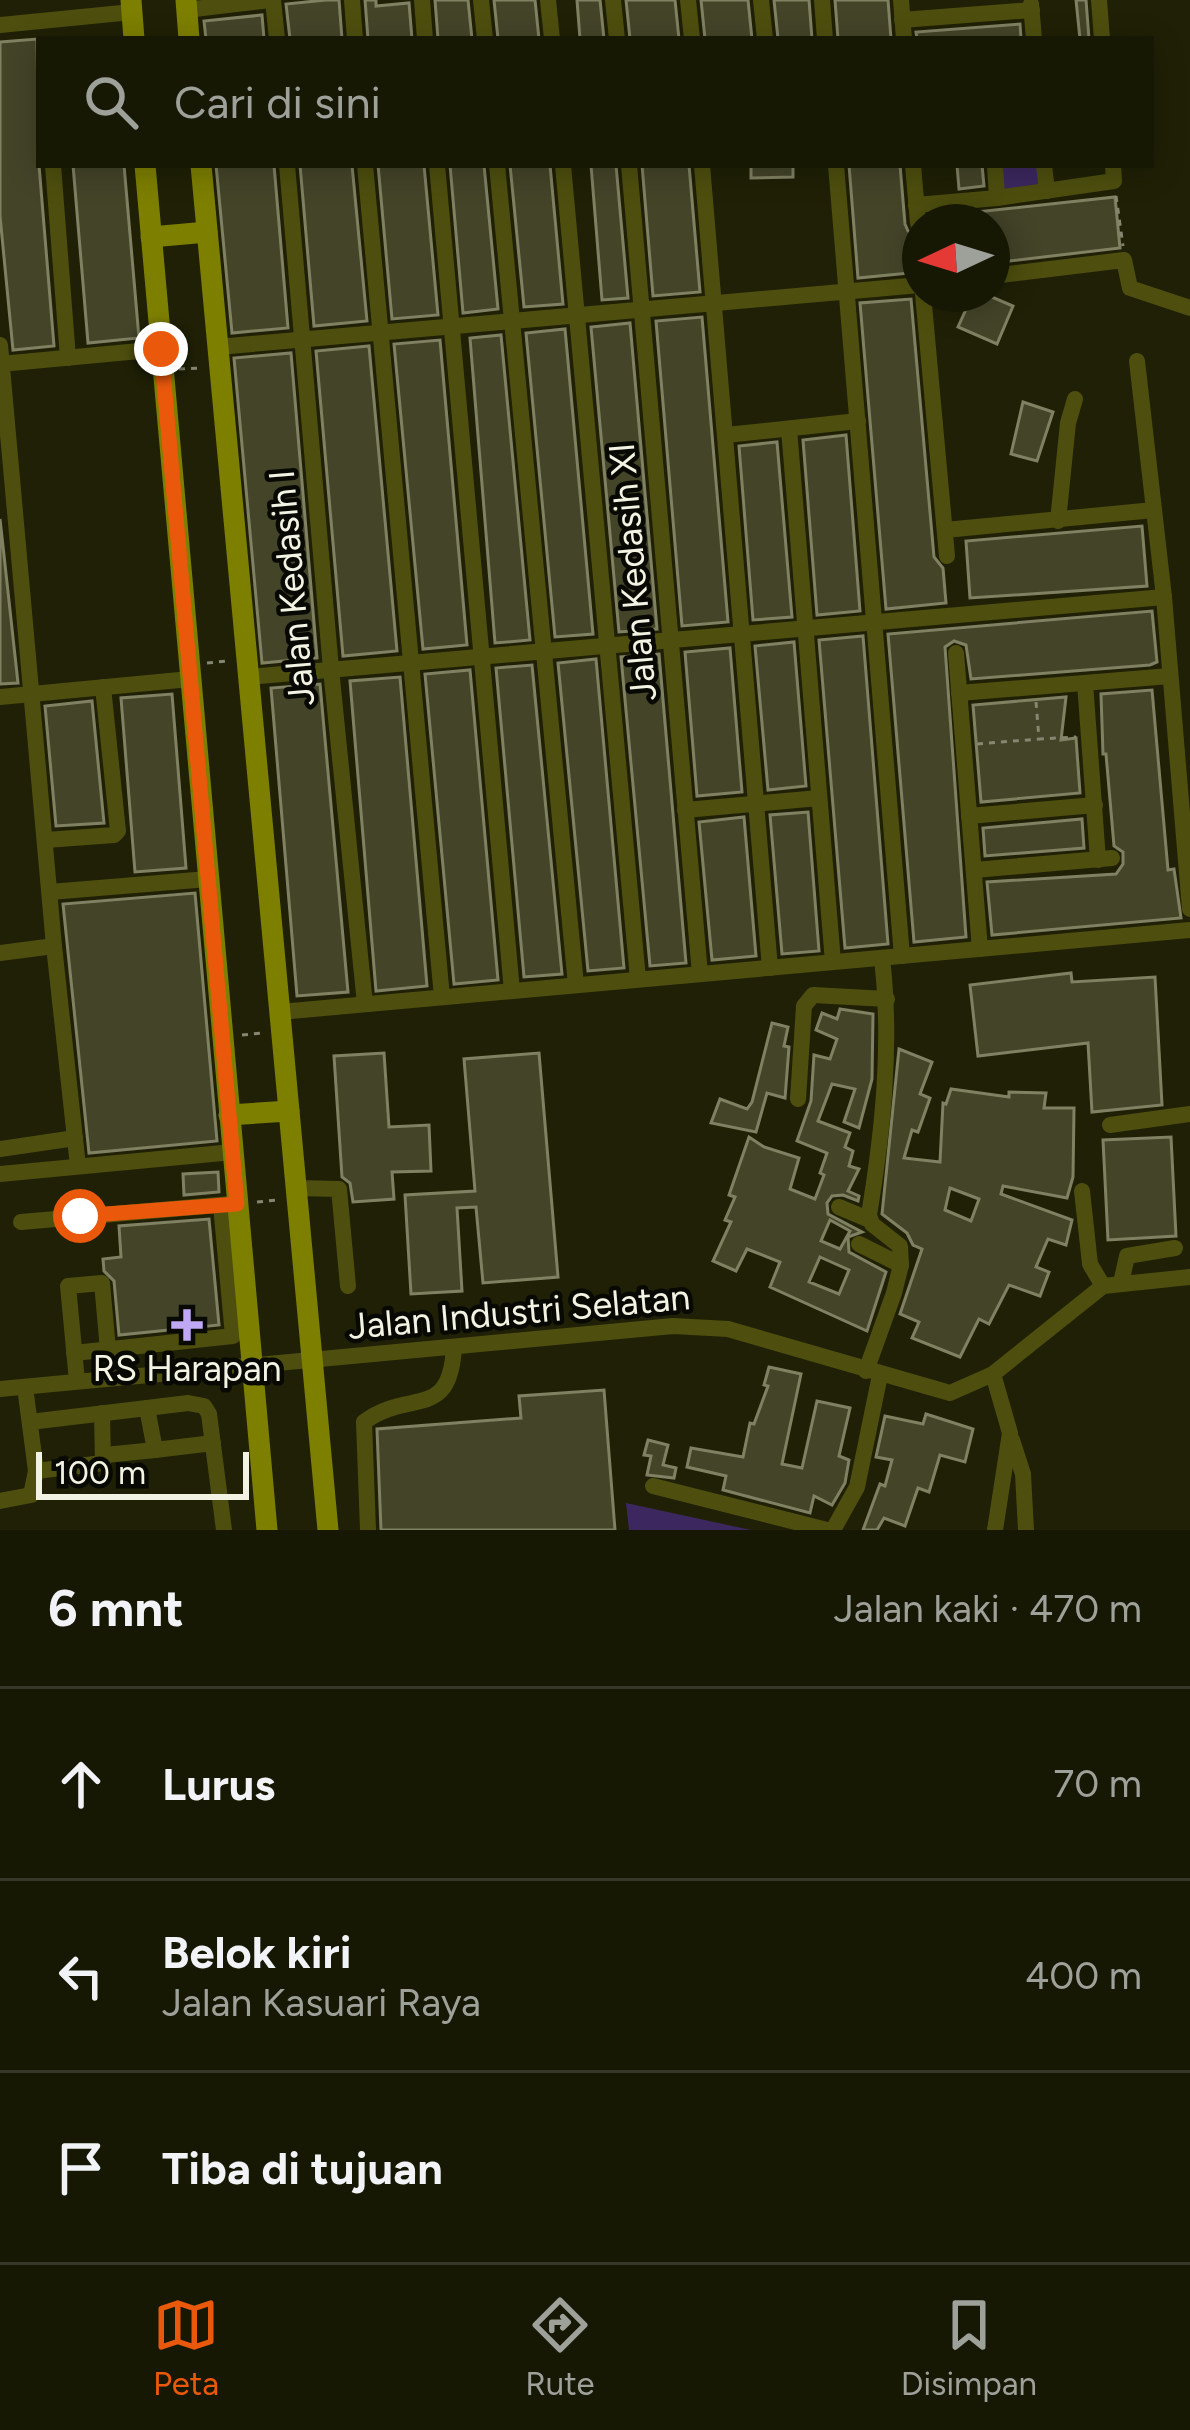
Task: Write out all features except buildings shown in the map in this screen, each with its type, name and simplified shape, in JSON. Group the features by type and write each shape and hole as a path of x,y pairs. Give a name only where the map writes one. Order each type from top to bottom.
{"main road":[{"path":"132,5 134,36"},
{"path":"186,5 189,36"},
{"path":"145,168 233,1152 229,1204 267,1530"},
{"path":"201,168 328,1530"},
{"path":"151,236 207,232"},
{"path":"230,1115 290,1111"}],"street":[{"path":"186,5 272,0 277,36"},
{"path":"352,0 355,36"},
{"path":"422,0 425,36"},
{"path":"481,0 485,36"},
{"path":"548,0 552,36"},
{"path":"613,0 616,36"},
{"path":"688,0 692,36"},
{"path":"761,0 764,36"},
{"path":"822,0 825,36"},
{"path":"901,0 903,29 1031,5 1034,36"},
{"path":"1099,0 1102,36"},
{"path":"0,25 42,30 132,5"},
{"path":"52,168 68,358"},
{"name":"Jalan Kedasih I","path":"287,168 365,1004"},
{"path":"365,168 442,997"},
{"path":"437,168 512,991"},
{"path":"497,168 576,985"},
{"path":"563,168 638,980"},
{"name":"Jalan Kedasih XI","path":"629,168 700,974"},
{"path":"702,168 770,968"},
{"path":"836,168 902,956"},
{"path":"914,168 916,204"},
{"path":"994,168 997,198"},
{"path":"1044,168 1047,191"},
{"path":"967,204 1047,191 1113,173"},
{"path":"1010,274 1124,260 1130,288 1190,308"},
{"path":"219,356 302,340 902,287"},
{"path":"925,312 947,556"},
{"path":"78,1166 1,358 162,360"},
{"path":"1137,361 1164,597 1190,910"},
{"path":"1058,521 1068,423 1075,399"},
{"path":"726,435 857,421"},
{"path":"789,429 833,962"},
{"path":"945,530 1154,511"},
{"path":"248,668 331,669 1164,597"},
{"path":"956,653 980,949"},
{"path":"0,697 190,672"},
{"path":"959,693 1170,676"},
{"path":"974,870 1105,859 1095,805 1085,683"},
{"path":"46,840 110,836 118,831 103,687"},
{"path":"686,810 820,798"},
{"path":"969,816 1095,805"},
{"path":"50,892 208,879"},
{"path":"281,1022 365,1004 1190,930"},
{"path":"0,953 54,946"},
{"path":"870,1220 889,1045 882,958"},
{"path":"798,1099 804,1006 813,995 887,999"},
{"path":"1109,1124 1190,1114"},
{"path":"0,1149 75,1138"},
{"path":"0,1174 233,1152"},
{"path":"297,1193 339,1189 348,1286"},
{"path":"1082,1191 1090,1264 1112,1284 1190,1277"},
{"path":"21,1222 229,1204 232,1336 74,1353"},
{"path":"653,1486 830,1530 857,1487 873,1373 902,1265 900,1246 870,1220 838,1207"},
{"path":"859,1244 902,1265"},
{"name":"Jalan Industri Selatan","path":"0,1389 651,1328 710,1328 794,1346 950,1393 993,1374 1112,1284 1127,1256 1175,1248"},
{"path":"77,1382 68,1286 102,1283 108,1350"},
{"path":"368,1530 364,1422 443,1391 451,1382 454,1347"},
{"path":"993,1374 1023,1474 1026,1530"},
{"path":"0,1501 31,1496 36,1471 26,1387"},
{"path":"30,1422 188,1403 204,1406 224,1530"},
{"path":"147,1408 155,1450"},
{"path":"36,1471 99,1466 105,1455 102,1413"},
{"path":"995,1530 1010,1433"},
{"path":"105,1455 213,1444"}],"path":[{"path":"1113,173 1124,260"},
{"path":"162,360 219,356"},
{"path":"190,672 248,668"},
{"path":"1034,687 1039,739"},
{"path":"963,745 1089,736"},
{"path":"222,1037 281,1022"},
{"path":"229,1204 297,1193"}],"shaded area":[{"path":"997,168 1041,168 1042,192 999,196"},
{"path":"626,1503 751,1530 629,1530"}],"place":[{"name":"RS Harapan","path":"187,1325"}],"route":[{"path":"80,1216 237,1204 161,349"}]}
